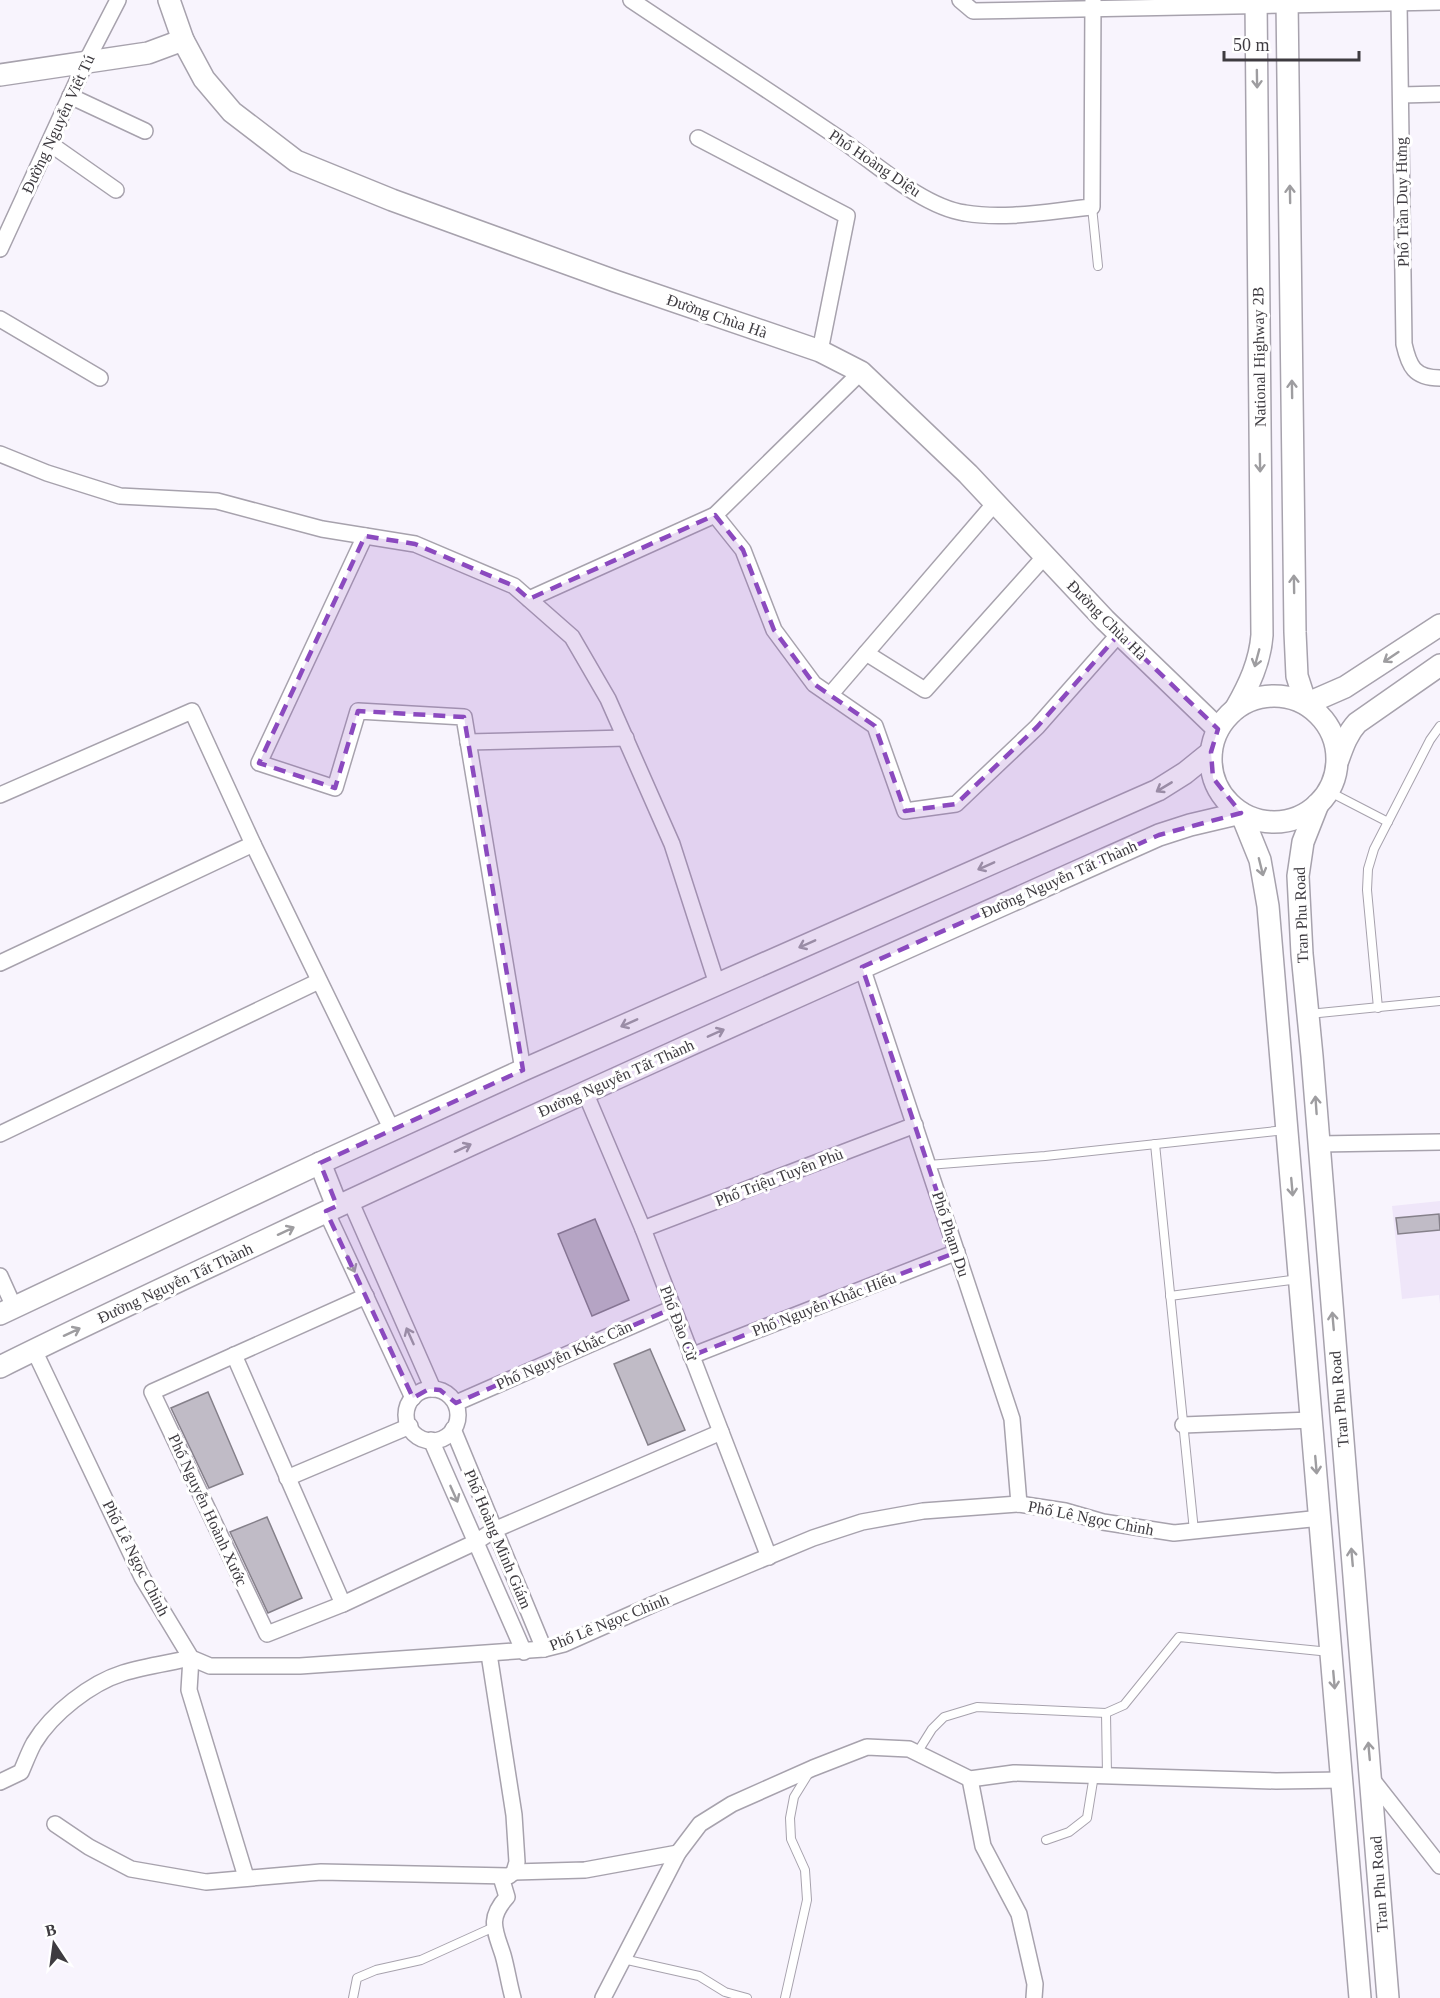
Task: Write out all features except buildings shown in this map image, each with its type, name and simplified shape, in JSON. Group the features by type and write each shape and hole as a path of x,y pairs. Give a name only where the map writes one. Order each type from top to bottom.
{"main road":[{"name":"Đường Chùa Hà","path":"169,0 183,40 204,79 232,112 296,161 392,200 604,277 820,351 861,372 960,466 1119,634 1218,729"},
{"name":"National Highway 2B","path":"1236,708 1251,679 1262,634 1256,2"},
{"name":"National Highway 2B","path":"1287,2 1295,632 1297,676 1306,704"},
{"path":"0,75 148,53 183,40"},
{"path":"1306,704 1351,684 1440,625"},
{"path":"1336,767 1336,748 1330,731 1320,716 1306,704 1288,697 1270,696 1252,699 1236,708 1218,729 1211,752 1211,770 1217,787 1227,801 1241,813 1260,820 1281,821 1300,816 1323,797 1336,767 1343,745 1349,732 1357,723 1440,665"},
{"path":"7,1310 392,1130 1158,790 1185,773 1211,752"},
{"name":"Tran Phu Road","path":"1323,797 1303,842 1298,876 1302,954 1388,1998"},
{"name":"Đường Nguyễn Tất Thành","path":"0,1367 338,1206 862,967 1159,835 1241,813"},
{"name":"Tran Phu Road","path":"1241,813 1260,860 1268,906 1360,1998"},
{"path":"320,1163 338,1206"},
{"path":"1342,1780 1371,1778"}],"street":[{"name":"Đường Nguyễn Viết Tú","path":"0,249 86,62 118,0"},
{"name":"Phố Hoàng Diệu","path":"631,0 842,140 903,185 937,204 963,213 1000,216 1092,207"},
{"path":"960,0 973,11 1093,4 1440,2"},
{"name":"Phố Trần Duy Hưng","path":"1399,3 1404,344 1408,363 1416,373 1440,378"},
{"path":"1092,207 1093,4"},
{"path":"1401,95 1440,94"},
{"path":"70,96 145,131"},
{"path":"698,138 847,216 820,351"},
{"path":"49,143 116,190"},
{"path":"0,319 100,378"},
{"path":"529,599 715,514 861,372"},
{"path":"0,454 47,473 120,496 217,501 322,529 415,544 514,586 572,637 608,699 672,844 717,984"},
{"path":"830,695 995,503"},
{"path":"715,514 743,550 774,630 814,684 875,726 905,811 956,804 1037,727 1119,634"},
{"path":"365,536 259,763 335,788 358,711 464,717 523,1071"},
{"path":"866,653 925,690 1045,556"},
{"path":"0,795 192,711 253,844 392,1130"},
{"path":"468,742 626,738"},
{"path":"0,963 253,844"},
{"name":"Phố Phạm Du","path":"862,967 1012,1419 1019,1504"},
{"path":"0,1134 319,981"},
{"name":"Phố Đào Cừ","path":"585,1092 643,1229 769,1557"},
{"name":"Phố Triệu Tuyên Phù","path":"643,1229 915,1125"},
{"path":"1319,1144 1440,1142"},
{"path":"338,1206 366,1296 413,1398"},
{"path":"338,1206 434,1389"},
{"name":"Phố Nguyễn Khắc Hiếu","path":"691,1356 957,1252"},
{"path":"0,1276 7,1310"},
{"name":"Phố Nguyễn Hoành Xước","path":"366,1296 152,1392 267,1634 343,1604 476,1542 494,1530 721,1432"},
{"name":"Phố Nguyễn Khắc Cần","path":"456,1403 673,1308"},
{"name":"Phố Lê Ngọc Chinh","path":"34,1350 142,1576 191,1658 210,1666 300,1666 544,1649 564,1644 813,1538 862,1522 923,1511 1019,1504 1065,1511 1103,1522 1174,1533 1321,1518"},
{"path":"234,1355 343,1604"},
{"path":"434,1389 449,1395 456,1403 458,1414 453,1429 441,1439 431,1440 420,1437 412,1431 407,1421 407,1410 413,1398 419,1393 434,1389"},
{"path":"1183,1425 1312,1420"},
{"path":"287,1478 410,1426"},
{"name":"Phố Hoàng Minh Giám","path":"453,1429 544,1649"},
{"name":"Phố Hoàng Minh Giám","path":"431,1440 524,1652"},
{"path":"489,1654 514,1815 517,1862 508,1874 507,1897 500,1904 494,1919 494,1927 513,1998"},
{"path":"0,1782 21,1772 34,1743 47,1725 81,1695 103,1681 123,1673 191,1658 189,1690 246,1877"},
{"path":"603,1998 678,1853 700,1824 732,1804 867,1747 909,1749 970,1779 1014,1773 1276,1782 1342,1780"},
{"path":"1371,1778 1440,1866"},
{"path":"970,1779 983,1846 1019,1914 1035,1984 1034,1998"},
{"path":"55,1824 89,1847 130,1869 206,1882 321,1872 508,1874 585,1870 678,1853"}],"lane":[{"path":"1092,207 1098,266"},
{"path":"1378,1008 1366,890 1368,869 1374,849 1430,740 1440,726"},
{"path":"1323,797 1388,822"},
{"path":"1308,1015 1440,1001"},
{"path":"928,1166 1287,1130"},
{"path":"1155,1144 1194,1531"},
{"path":"1170,1296 1300,1278"},
{"path":"917,1753 932,1729 944,1717 977,1707 1106,1713 1124,1705 1179,1637 1332,1652"},
{"path":"1046,1840 1069,1832 1088,1818 1100,1775 1106,1713"},
{"path":"785,1998 807,1900 805,1870 791,1839 790,1818 794,1797 813,1768"},
{"path":"353,1998 357,1978 376,1970 421,1960 494,1927"},
{"path":"623,1959 699,1976 725,1992 747,1998"}],"highlighted area":[{"path":"715,515 743,550 774,630 814,684 875,726 905,811 956,804 1037,727 1119,634 1218,729 1211,752 1213,778 1241,813 1159,835 862,967 957,1252 691,1356 673,1308 456,1403 440,1390 429,1389 413,1398 326,1211 337,1206 320,1163 523,1070 464,717 358,711 335,788 259,763 365,536 415,544 514,586 529,599"}],"shaded area":[{"path":"1440,1201 1440,1304 1439,1295 1402,1299 1392,1206"}]}
